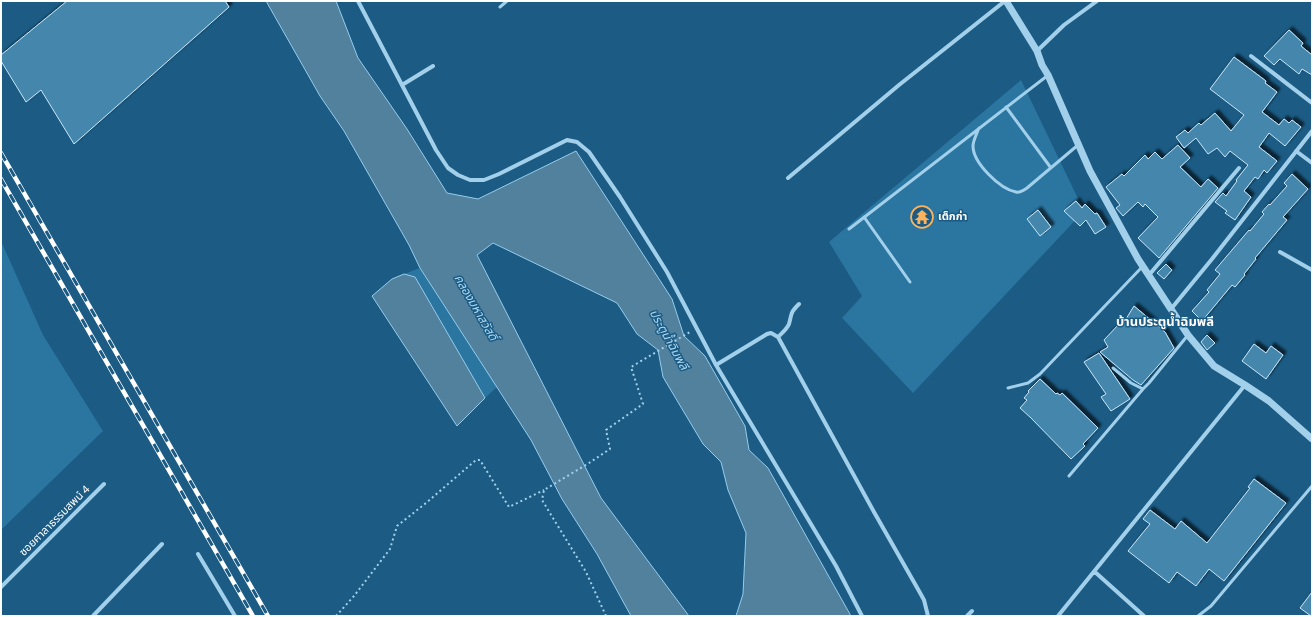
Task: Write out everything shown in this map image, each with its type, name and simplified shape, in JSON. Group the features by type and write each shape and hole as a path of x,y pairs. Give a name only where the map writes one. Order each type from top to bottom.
{"street":[{"path":"358,1 436,150 448,168 458,175 470,180 484,180 566,140 577,142 589,152 620,197 667,272 716,365 836,566 862,616"},
{"path":"788,178 899,85 1006,1 1037,52 1090,171 1143,266 1188,336 1214,366 1269,401 1312,439"},
{"path":"1037,52 1064,25 1097,1"},
{"path":"1251,56 1312,103"},
{"path":"402,85 433,66"},
{"path":"1171,309 1312,131"},
{"path":"1296,151 1312,162"},
{"path":"1149,276 1239,168"},
{"path":"1280,252 1312,270"},
{"path":"778,337 789,324 791,314 799,304"},
{"path":"716,365 767,334 771,333 778,337 924,600 928,616"},
{"path":"1058,616 1245,385"},
{"name":"ซอยศาลาธรรมสพน์ 4","path":"1,587 104,484"},
{"path":"93,616 162,544"},
{"path":"198,554 235,616"},
{"path":"1094,572 1144,616"},
{"path":"967,616 972,611"}],"lane":[{"path":"500,7 507,1"},
{"path":"849,229 1048,75"},
{"path":"1006,107 1051,168"},
{"path":"979,128 973,146 978,161 990,177 1009,190 1018,192 1027,188 1078,145"},
{"path":"864,217 910,282"},
{"path":"1008,388 1028,383 1040,374 1143,266"},
{"path":"1069,476 1188,336"},
{"path":"1113,368 1131,383 1143,389"},
{"path":"1198,616 1211,606 1312,486"}],"path":[{"path":"336,616 354,596 390,549 397,526 476,460 480,460 509,507 551,486 610,449 606,430 643,404 631,367 688,334"},
{"path":"544,490 542,500 586,572 606,616"}],"shaded area":[{"path":"1021,80 1084,211 913,393 842,318 862,296 829,242"},
{"path":"1,241 43,335 103,431 1,530"},
{"path":"420,268 497,387 485,398 415,277 404,274"}],"water":[{"path":"266,1 336,1 358,58 407,129 447,193 478,199 576,151 672,299 684,336 705,356 745,426 749,450 768,468 851,616 736,616 743,594 746,533 728,490 721,462 703,444 663,377 658,350 637,334 617,303 493,243 477,255 601,498 689,616 631,616 597,554 562,499 531,440 420,268 409,245 344,131 320,96"},
{"path":"404,274 415,277 485,398 457,426 372,296 392,279"}],"building":[{"path":"67,1 225,1 229,7 74,144 41,90 26,102 1,61 1,55"},
{"path":"1289,30 1303,43 1301,46 1312,55 1312,75 1302,69 1299,74 1280,59 1274,65 1264,56"},
{"path":"1234,57 1266,81 1265,83 1277,92 1262,112 1279,125 1284,119 1289,123 1292,120 1301,127 1285,146 1269,133 1259,147 1277,161 1267,173 1264,170 1258,179 1255,177 1244,191 1251,197 1235,220 1225,213 1227,211 1215,202 1223,193 1226,196 1248,165 1230,151 1225,157 1217,148 1208,154 1196,138 1184,148 1176,137 1185,130 1188,133 1199,123 1201,125 1215,113 1231,131 1244,115 1210,89"},
{"path":"1178,145 1190,158 1180,167 1201,187 1208,179 1218,188 1159,258 1138,238 1158,217 1145,204 1143,207 1138,202 1123,216 1116,208 1120,205 1106,187 1122,174 1124,176 1145,155 1148,159 1155,152 1162,159"},
{"path":"1292,174 1308,189 1283,217 1287,220 1255,258 1256,259 1244,274 1245,275 1235,287 1232,285 1202,321 1192,311 1209,292 1207,290 1220,274 1215,270 1264,214 1262,212 1287,186 1284,183"},
{"path":"1076,201 1082,208 1085,204 1095,214 1097,213 1106,227 1095,234 1086,220 1080,226 1064,211"},
{"path":"1038,210 1051,227 1040,236 1027,219"},
{"path":"1166,264 1172,270 1164,279 1157,273"},
{"path":"1134,306 1165,332 1174,348 1141,385 1100,352 1108,347 1104,340 1119,324 1121,327"},
{"path":"1207,335 1215,343 1207,350 1201,342"},
{"path":"1254,344 1266,353 1271,346 1283,355 1266,379 1242,361"},
{"path":"1099,353 1130,399 1111,411 1101,397 1106,394 1084,362"},
{"path":"1040,379 1056,394 1057,393 1060,395 1062,393 1098,428 1083,444 1085,446 1071,459 1020,408 1027,400 1024,398 1029,392 1028,391"},
{"path":"1254,479 1286,503 1224,581 1209,569 1196,586 1177,572 1169,583 1128,551 1150,524 1143,519 1150,510 1175,529 1181,521 1207,543 1250,488 1248,487"},
{"path":"1312,592 1312,616 1311,616 1300,608"}],"railway":[{"path":"1,153 268,616"},
{"path":"1,179 253,616"}],"place":[{"name":"เต็กก่า","path":"922,217"}],"district":[{"name":"บ้านประตูน้ำฉิมพลี","path":"1165,323"}],"water label":[{"name":"คลองมหาสวัสดิ์","path":"475,308"},
{"name":"ประตูน้ำฉิมพลี","path":"668,340"}]}
